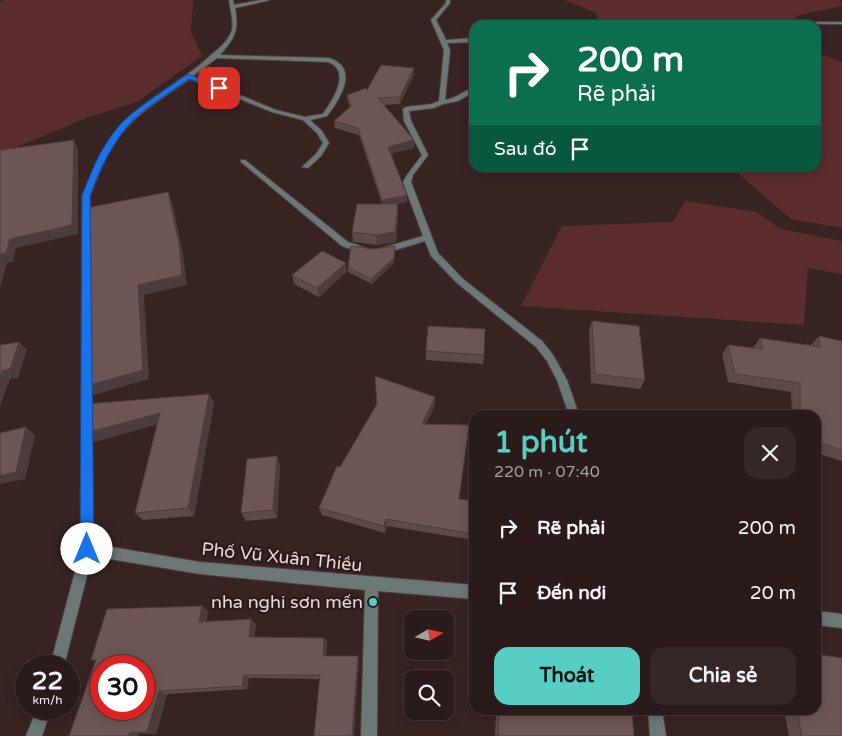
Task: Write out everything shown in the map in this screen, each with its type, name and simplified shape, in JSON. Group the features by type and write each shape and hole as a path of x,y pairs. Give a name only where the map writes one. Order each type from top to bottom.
{"street":[{"path":"59,655 87,549 86,196 97,168 110,144 131,119 203,67 229,40 234,30 232,3 268,0"},
{"path":"442,102 447,50 445,42 437,32 433,20 448,3 448,0"},
{"path":"821,23 842,23"},
{"path":"445,42 469,40"},
{"path":"188,76 274,111 305,119 325,115 331,108 344,70 340,64 329,60 213,56"},
{"path":"469,90 456,100 442,102 433,106 406,109 407,121 421,143 425,155 407,182 420,212 427,238 434,254 460,281 539,344 550,358 562,380 572,410"},
{"path":"305,119 320,132 326,144 319,155 306,167"},
{"path":"243,161 345,244 354,248 377,251 387,250 427,238"},
{"name":"Phố Vũ Xuân Thiều","path":"87,549 200,568 469,592"},
{"path":"369,736 372,584"},
{"path":"821,619 842,621"},
{"path":"656,715 658,736"},
{"path":"34,736 40,720"}],"shaded area":[{"path":"4,0 193,0 191,32 202,56 137,102 89,117 0,154 0,2"},
{"path":"564,0 840,0 842,6 796,16 798,20 597,20 597,13"},
{"path":"821,54 842,62 842,228 791,219 737,172 821,172"},
{"path":"685,201 757,212 780,229 842,241 842,274 808,268 804,325 521,306 562,226 673,222"}],"building":[{"path":"381,65 414,68 400,97 378,98 414,140 388,147 407,195 382,200 358,128 334,121 351,106 347,95 366,88 367,90"},
{"path":"74,140 72,225 10,239 6,253 0,254 0,150"},
{"path":"168,192 179,244 182,275 138,285 143,370 86,386 90,265 87,266 86,208"},
{"path":"357,204 398,204 395,232 376,235 352,232"},
{"path":"351,246 373,249 395,246 394,258 371,279 348,267"},
{"path":"322,251 346,263 317,288 292,275"},
{"path":"592,321 639,326 645,380 595,374"},
{"path":"428,326 485,329 484,355 426,351"},
{"path":"819,336 842,341 842,450 821,444 821,410 800,410 800,383 735,374 728,345 763,349 760,338 820,347"},
{"path":"19,342 10,369 2,371 0,376 0,345"},
{"path":"375,376 435,397 422,424 469,425 459,499 469,500 469,533 386,519 384,526 319,508 337,466 340,467 377,404"},
{"path":"209,394 188,508 135,513 160,413 86,433 86,404"},
{"path":"26,427 16,472 0,476 0,433"},
{"path":"277,456 273,510 241,513 247,459"},
{"path":"202,606 199,622 251,619 249,637 324,638 323,656 358,656 352,736 314,736 320,675 244,675 242,686 159,691 155,705 155,655 93,655 107,609"},
{"path":"821,655 842,658 842,736 802,736 798,715 821,715"},
{"path":"90,677 90,720 151,720 147,732 130,732 128,736 69,736 75,720 80,720 80,705"},
{"path":"499,715 632,715 634,736 498,736"}],"place":[{"name":"nha nghi sơn mến","path":"373,602"}],"route":[{"path":"87,549 86,196 97,168 110,144 131,119 188,76 219,88"}]}
